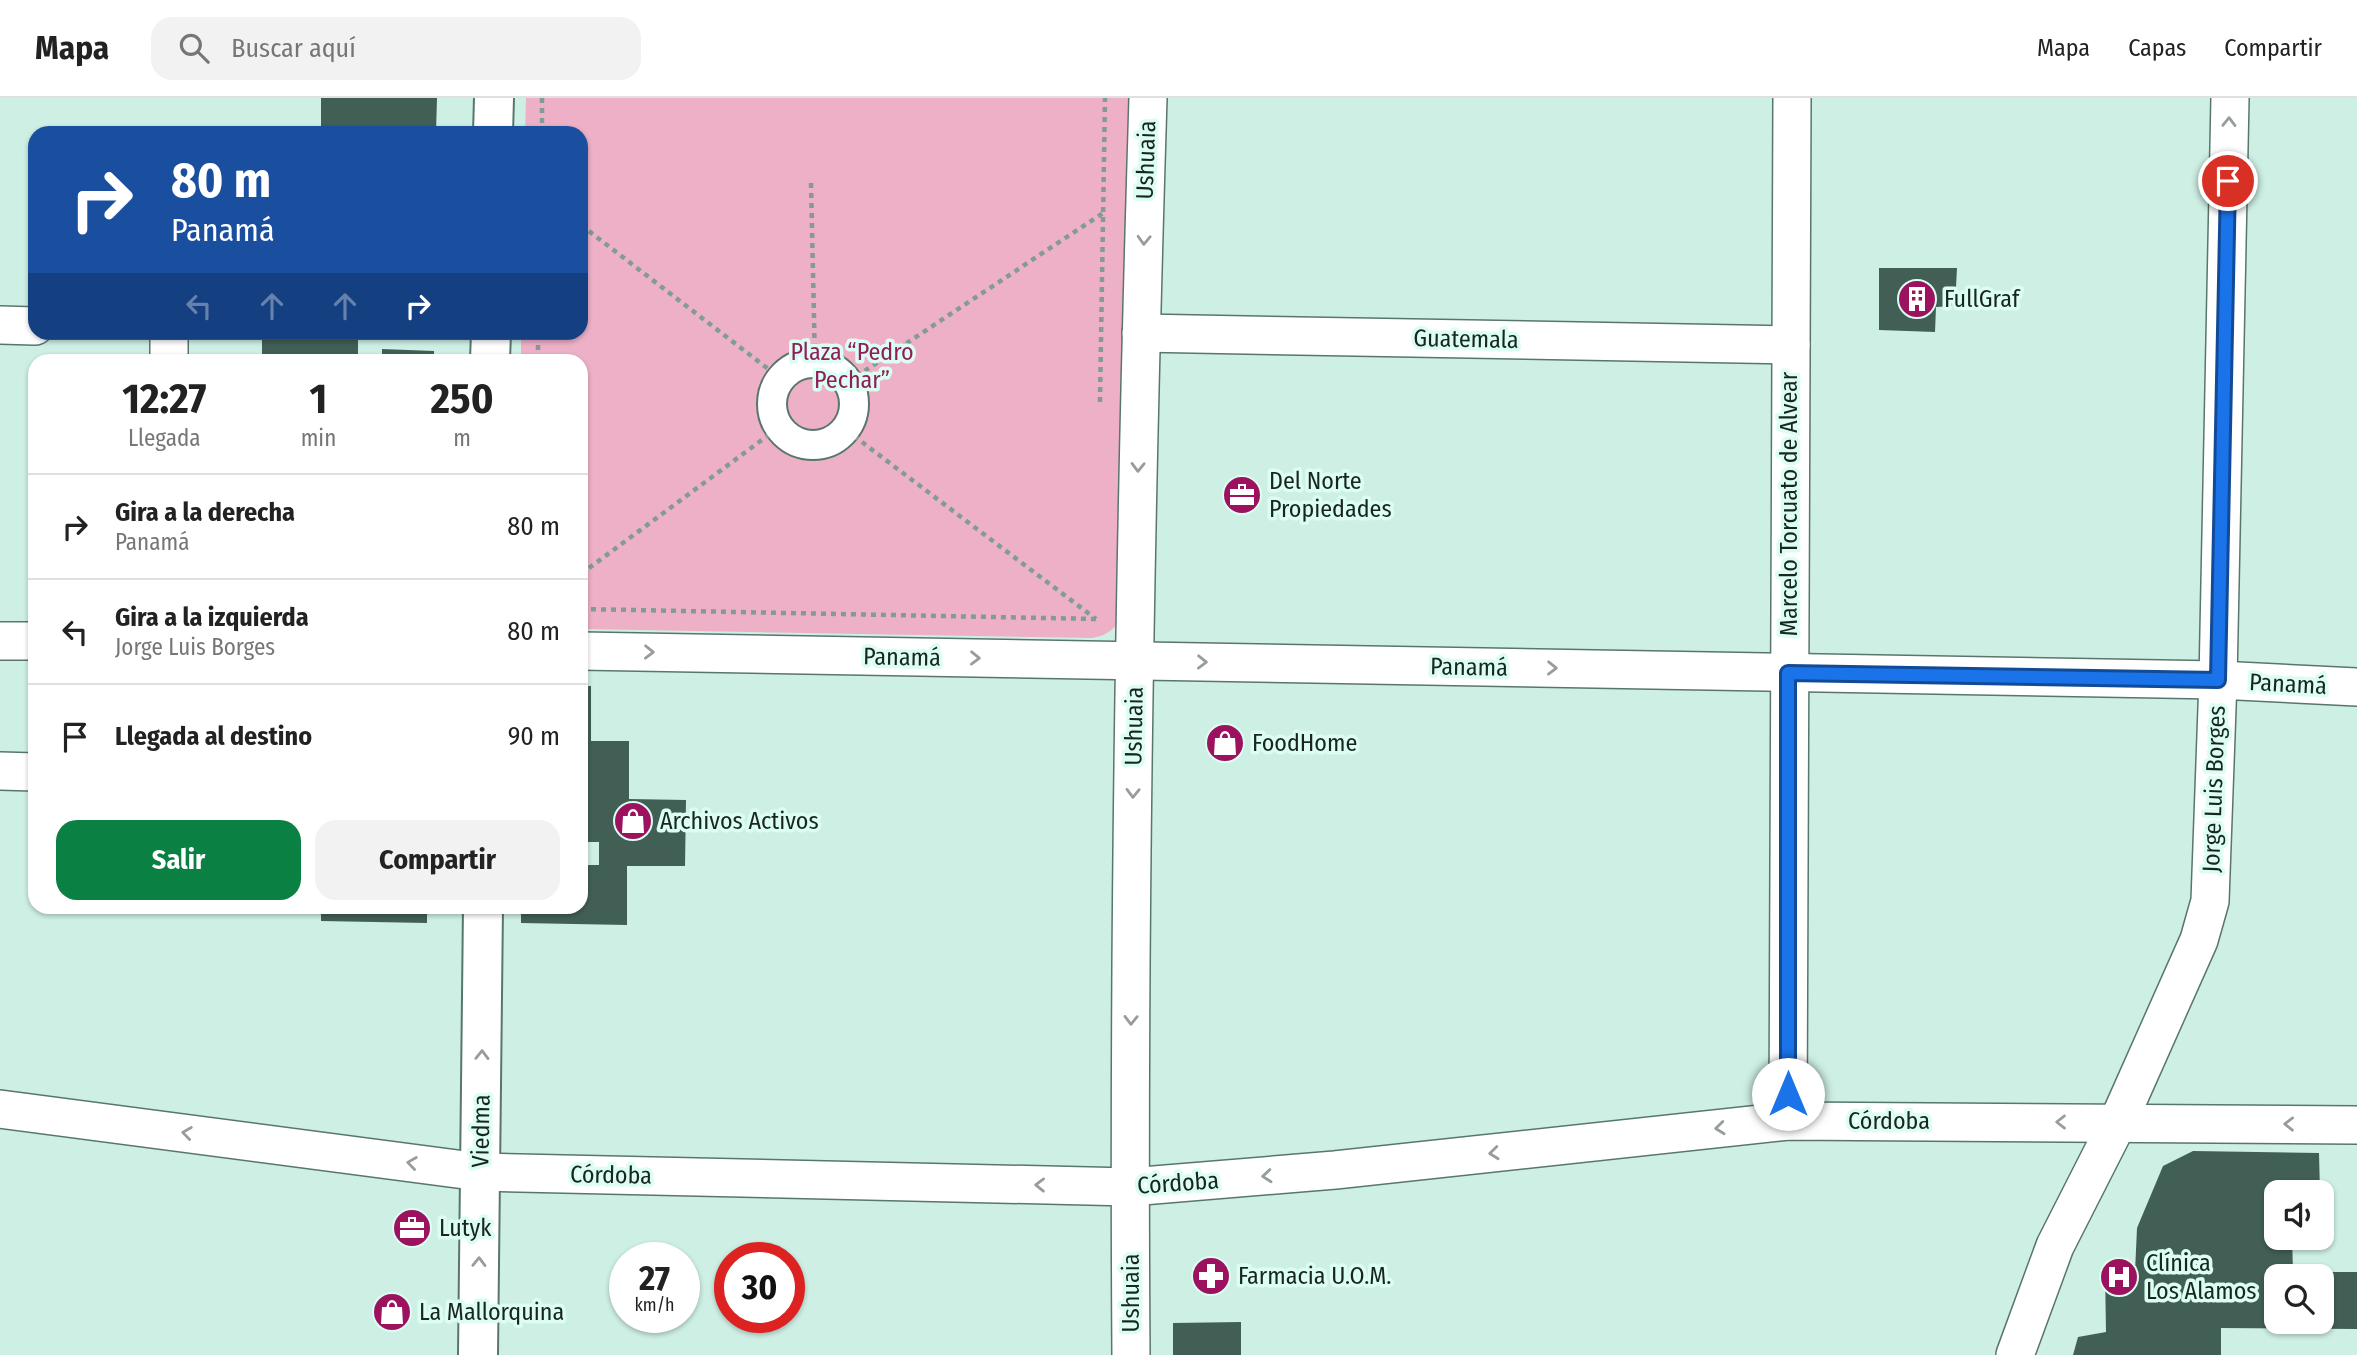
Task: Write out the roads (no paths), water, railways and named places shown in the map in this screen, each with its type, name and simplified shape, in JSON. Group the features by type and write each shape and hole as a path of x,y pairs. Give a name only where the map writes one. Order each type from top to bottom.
{"street":[{"path":"493,126 494,98"},
{"name":"Ushuaia","path":"1131,1355 1135,661 1148,98"},
{"name":"Marcelo Torcuato de Alvear","path":"1788,1121 1792,98"},
{"name":"Jorge Luis Borges","path":"2015,1355 2055,1246 2118,1122 2199,940 2210,901 2218,680 2230,98"},
{"path":"0,325 28,326"},
{"name":"Guatemala","path":"1141,333 1790,345"},
{"path":"815,363 830,366 848,383 854,406 846,430 836,439 812,446 799,444 778,428 771,408 772,397 780,378 795,366 815,363"},
{"path":"0,641 28,641"},
{"name":"Panamá","path":"588,651 2218,680 2357,687"},
{"path":"0,771 28,772"},
{"name":"Viedma","path":"478,1355 483,914"},
{"name":"Córdoba","path":"0,1109 480,1172 1130,1187 1335,1170 1788,1121 2357,1125"}],"place":[{"name":"FullGraf","path":"1917,299"},
{"name":"Del Norte Propiedades","path":"1242,495"},
{"name":"FoodHome","path":"1225,743"},
{"name":"Archivos Activos","path":"633,821"},
{"name":"Lutyk","path":"412,1228"},
{"name":"Farmacia U.O.M.","path":"1211,1276"},
{"name":"Clínica Los Alamos","path":"2119,1277"},
{"name":"La Mallorquina","path":"392,1312"}],"park label":[{"name":"Plaza “Pedro Pechar”","path":"852,366"}]}
